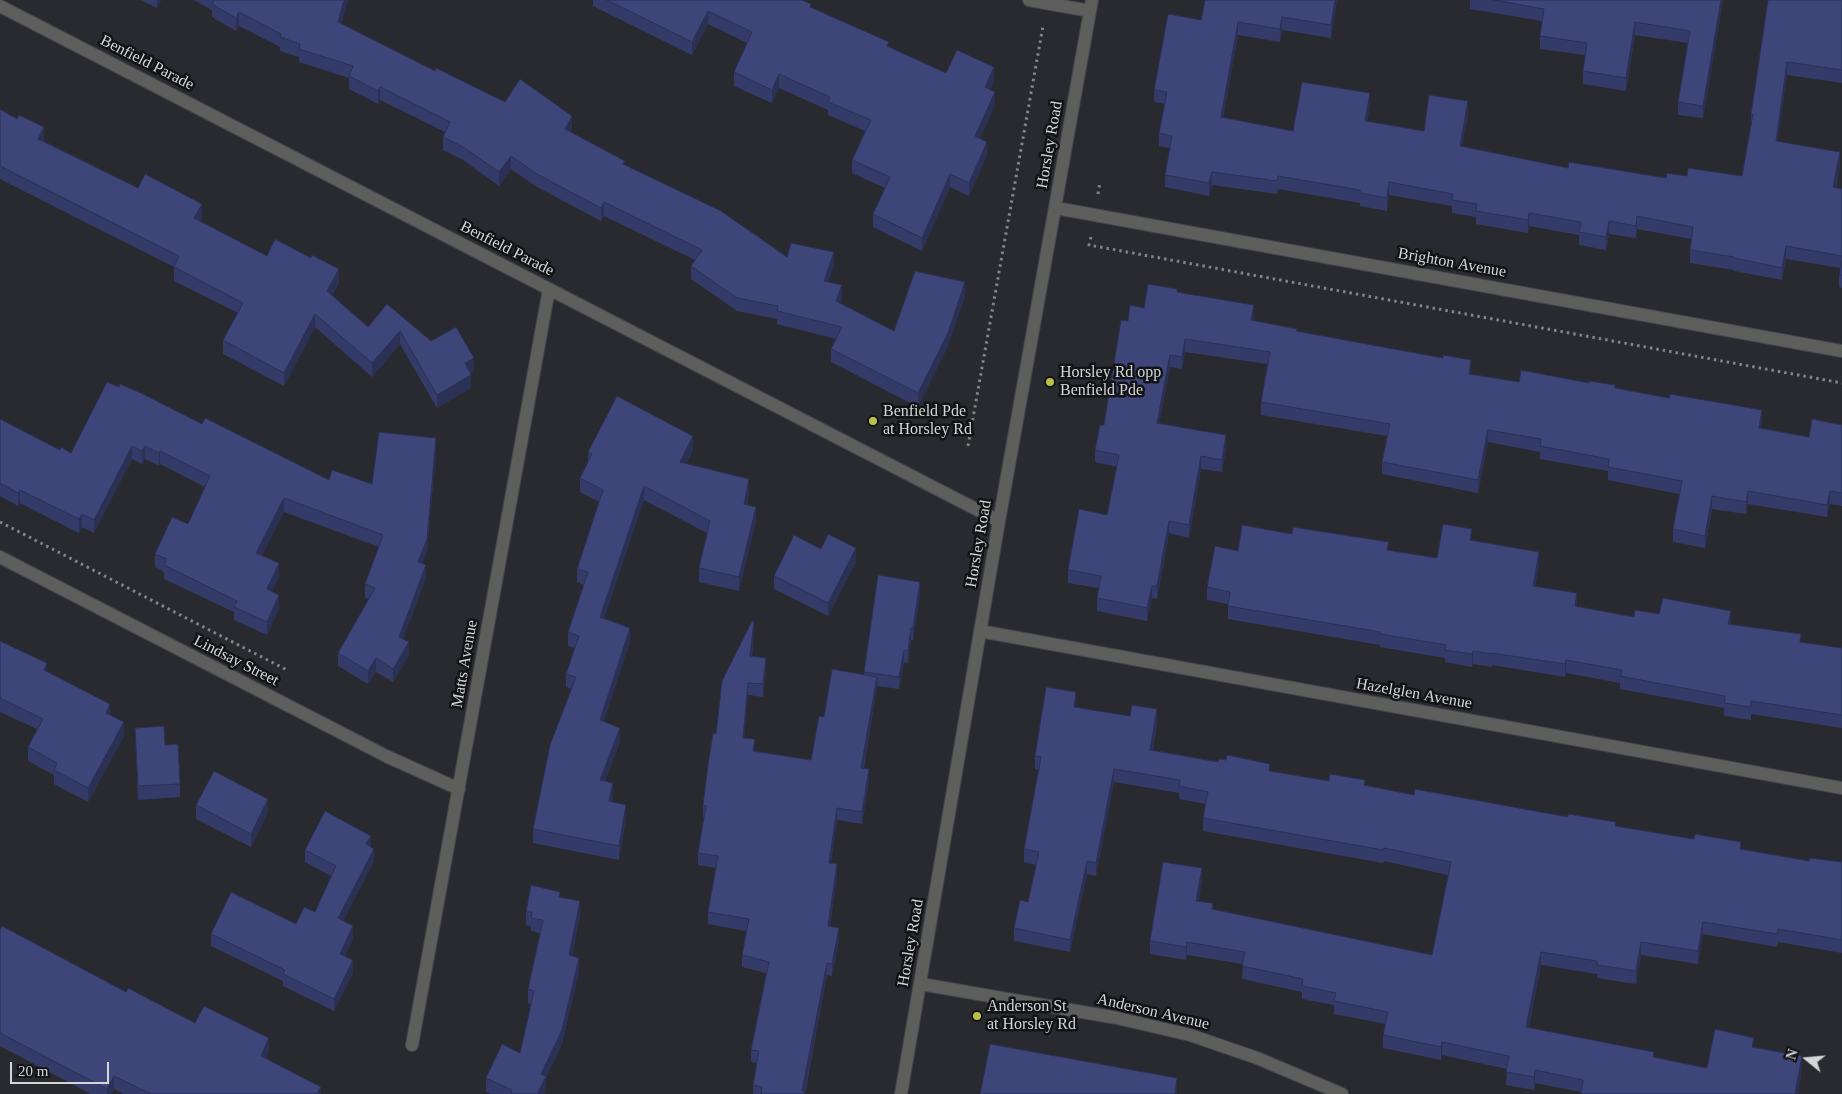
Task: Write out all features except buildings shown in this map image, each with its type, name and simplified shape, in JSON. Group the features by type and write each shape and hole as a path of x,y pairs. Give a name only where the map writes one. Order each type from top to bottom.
{"street":[{"path":"1029,0 1091,6"},
{"name":"Benfield Parade","path":"0,6 999,521"},
{"name":"Horsley Road","path":"901,1094 999,521 1091,6"},
{"name":"Brighton Avenue","path":"1056,208 1842,351"},
{"name":"Matts Avenue","path":"412,1045 549,289"},
{"name":"Lindsay Street","path":"0,557 377,752 459,789"},
{"name":"Hazelglen Avenue","path":"980,630 1842,788"},
{"name":"Anderson Avenue","path":"921,984 1117,1018 1190,1035 1257,1058 1342,1094"}],"path":[{"path":"968,446 1047,3"},
{"path":"1100,182 1089,245 1842,383"},
{"path":"0,522 287,670"}],"place":[{"name":"Horsley Rd opp Benfield Pde","path":"1050,382"},
{"name":"Benfield Pde at Horsley Rd","path":"873,421"},
{"name":"Anderson St at Horsley Rd","path":"977,1016"}]}
